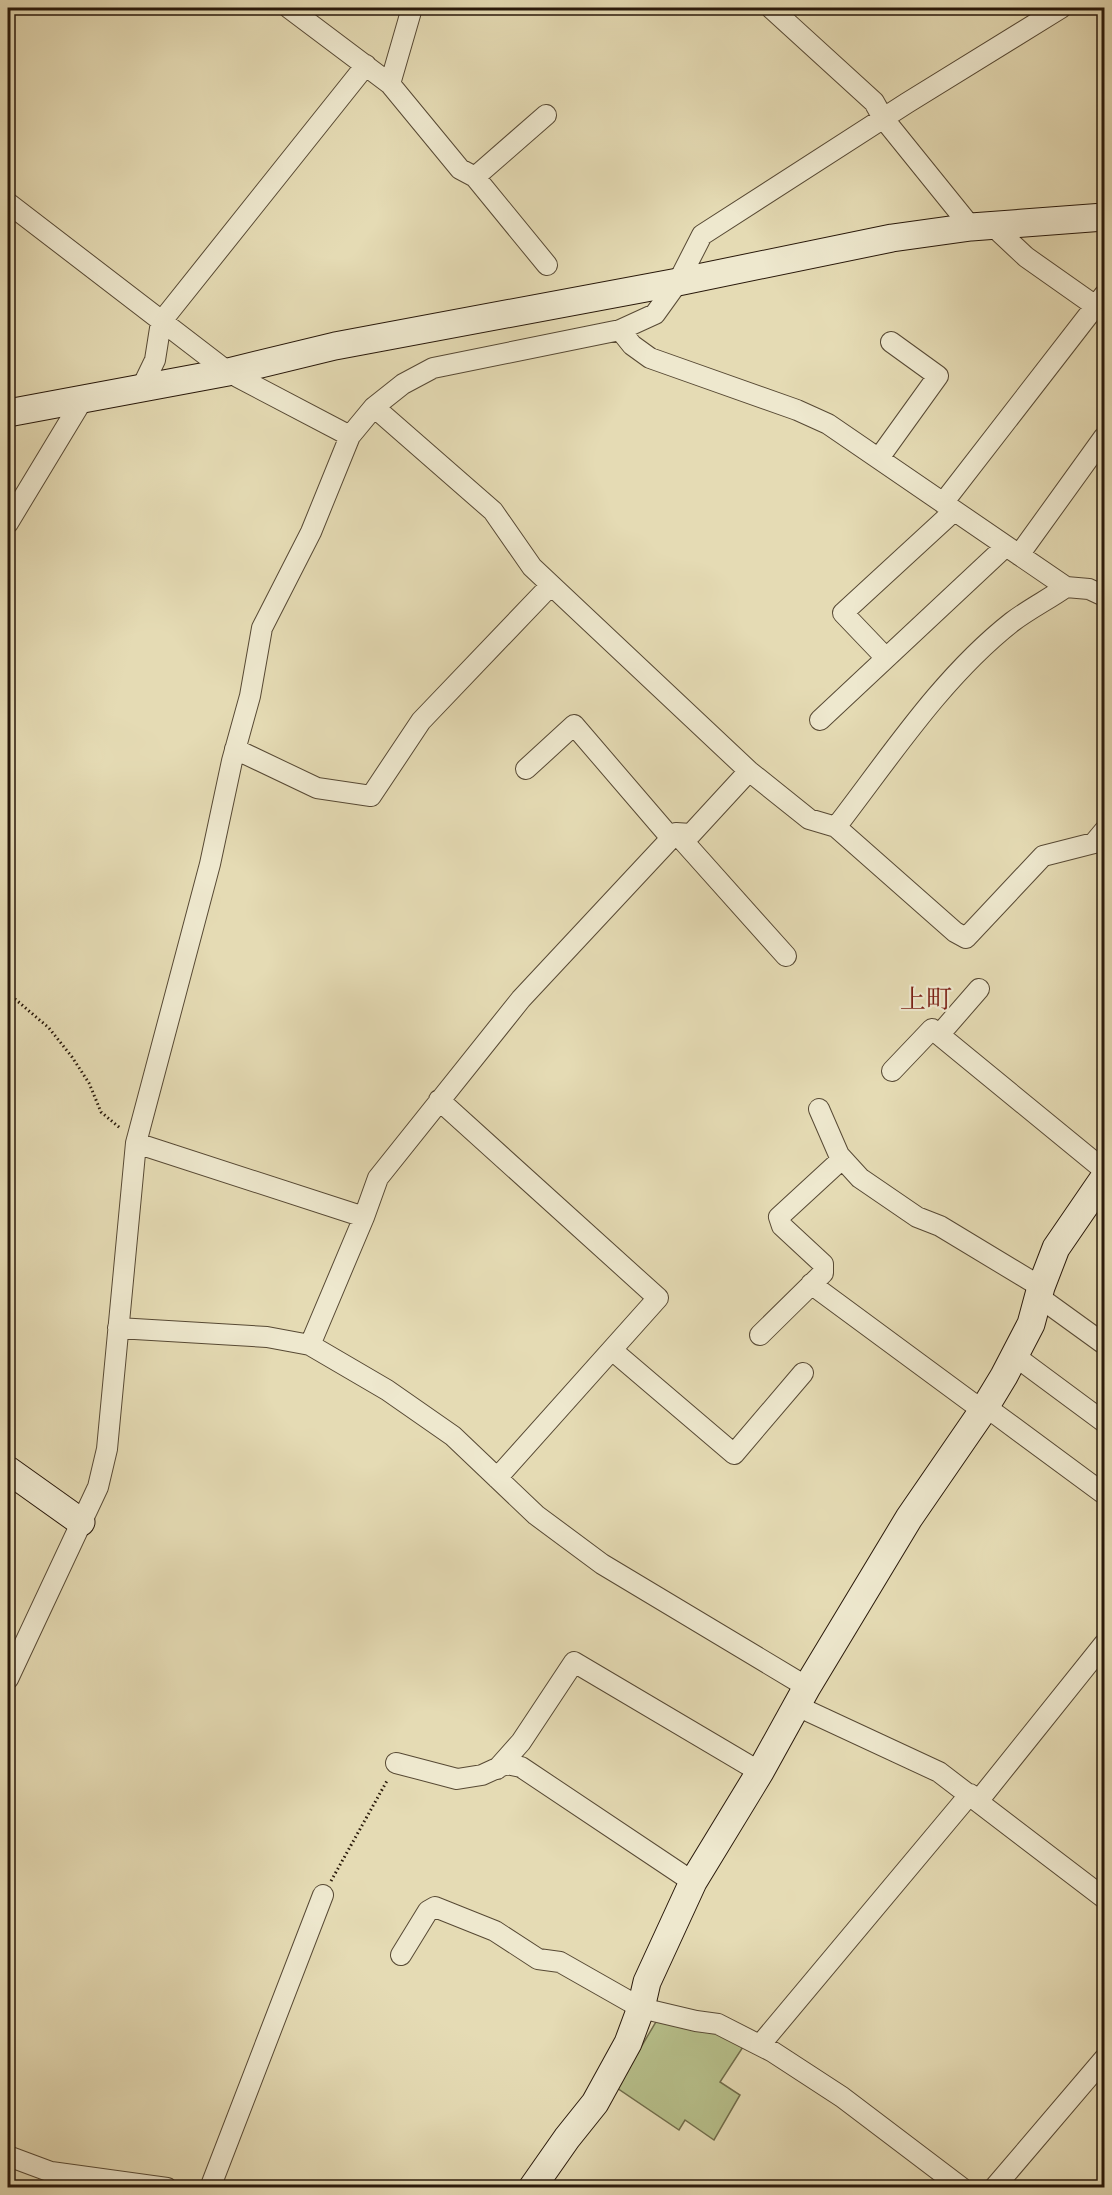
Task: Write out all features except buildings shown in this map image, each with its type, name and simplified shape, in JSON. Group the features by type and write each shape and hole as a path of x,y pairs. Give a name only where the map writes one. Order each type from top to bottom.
{"street":[{"path":"290,8 390,84 460,169 475,177 547,265"},
{"path":"390,84 412,8"},
{"path":"771,8 874,102 883,118 982,227 1102,304 949,507 843,613 886,658"},
{"path":"8,1679 98,1487 107,1449 137,1139 210,864 235,749 250,696 262,628 311,532 350,436 374,407 403,384 433,368 620,330 655,314 678,282 702,235 883,118 1062,8"},
{"path":"141,389 155,360 161,322 366,65"},
{"path":"475,177 546,115"},
{"path":"8,204 228,372 350,436"},
{"path":"8,413 228,372 335,346 678,282 892,238 1059,219 1104,217"},
{"path":"620,330 632,345 650,358 797,410 828,424 1066,587 1102,591"},
{"path":"879,459 938,376 891,342"},
{"path":"8,523 83,399"},
{"path":"374,407 493,511 532,567 750,771 809,819 836,827 955,932 966,938 1043,856 1094,843 1104,831"},
{"path":"820,720 886,658 1012,550 1104,437"},
{"path":"235,749 317,788 371,796 421,721 551,585"},
{"path":"836,827 933,701 974,657 1013,622 1066,587"},
{"path":"526,770 574,725 786,956"},
{"path":"310,1346 378,1178 520,999 673,835 691,834 750,771"},
{"path":"939,1035 980,989"},
{"path":"532,2187 595,2103 628,2043 641,2008 647,1982 693,1882 909,1518 984,1409 1015,1356 1031,1324 1056,1248 1103,1181 932,1029 892,1071"},
{"path":"439,1100 658,1298 497,1478"},
{"path":"819,1109 839,1155 860,1178 917,1217 940,1226 1040,1292 1104,1344"},
{"path":"137,1139 364,1217"},
{"path":"760,1335 822,1273 823,1264 782,1226 779,1217 842,1159"},
{"path":"811,1284 971,1402 997,1414 1104,1494"},
{"path":"118,1328 267,1337 310,1346 387,1390 453,1436 537,1515 602,1564 802,1697 939,1772 975,1797 1104,1898"},
{"path":"612,1350 734,1454 803,1373"},
{"path":"1015,1356 1104,1422"},
{"path":"8,1470 81,1522"},
{"path":"760,2045 1104,1644"},
{"path":"497,1768 521,1742 574,1662 760,1772"},
{"path":"396,1763 457,1779 482,1775 506,1764 521,1767 693,1882"},
{"path":"210,2187 323,1895"},
{"path":"401,1954 428,1911 435,1907 495,1931 538,1959 560,1962 641,2008 718,2024 760,2045 842,2097 962,2187"},
{"path":"994,2187 1104,2059"},
{"path":"8,2156 51,2172 131,2185 167,2187"}],"path":[{"path":"8,993 49,1028 64,1047 88,1083 101,1112 137,1139"},
{"path":"323,1895 396,1763"}],"green space":[{"path":"657,2020 722,2033 743,2047 720,2082 740,2095 714,2140 685,2120 679,2130 617,2088"}],"district":[{"name":"上町","path":"926,999"}]}
